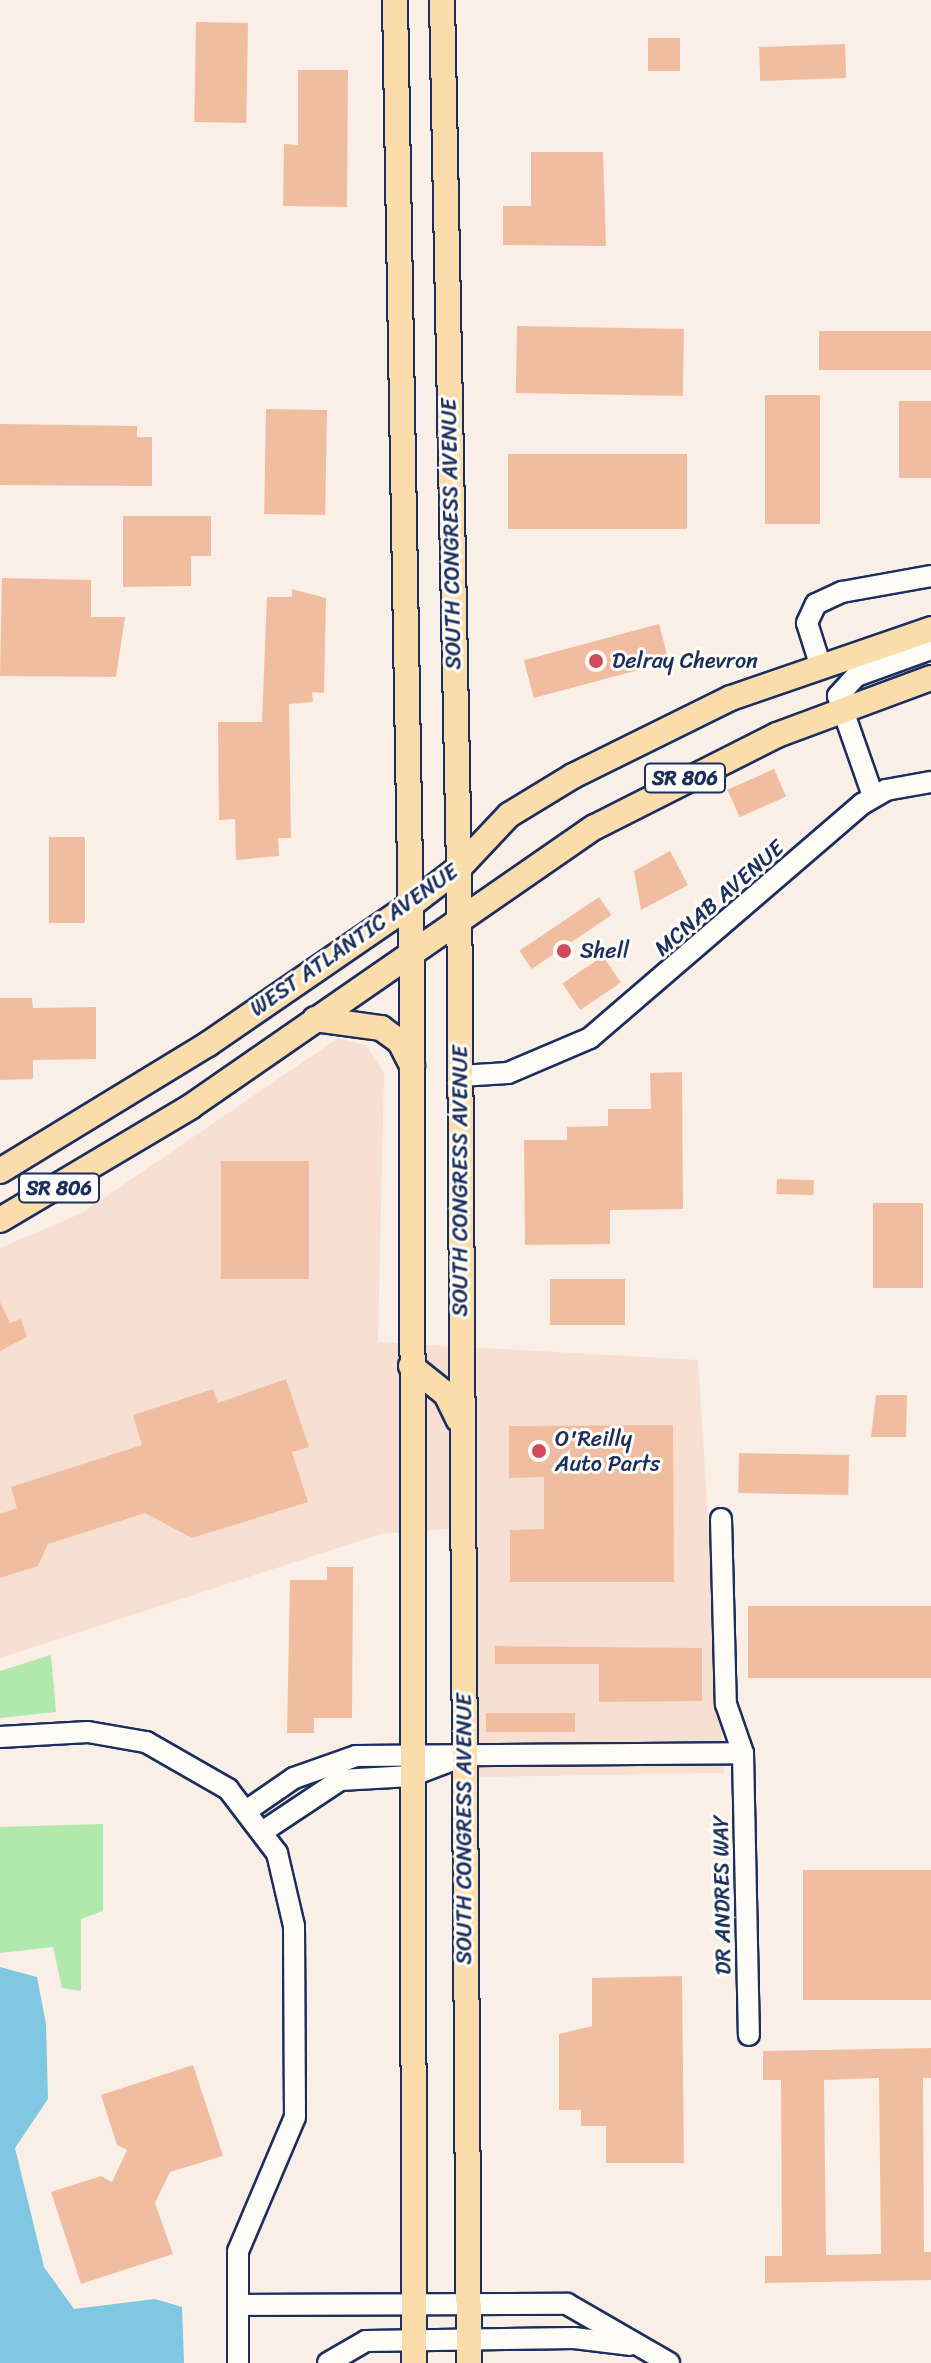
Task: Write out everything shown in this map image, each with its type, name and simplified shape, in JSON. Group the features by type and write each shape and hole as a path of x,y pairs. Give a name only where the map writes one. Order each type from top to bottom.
{"main road":[{"name":"SOUTH CONGRESS AVENUE","path":"395,0 412,904 410,1765 414,2352"},
{"name":"SOUTH CONGRESS AVENUE","path":"442,0 460,917 459,1421 469,2351"},
{"name":"WEST ATLANTIC AVENUE","path":"0,1171 208,1044 412,904 459,868 509,815 573,776 820,664 931,629"},
{"name":"WEST ATLANTIC AVENUE","path":"0,1220 141,1138 412,954 460,917 652,796 839,709 931,678"},
{"path":"315,1019 381,1028 400,1042 413,1068"},
{"path":"411,1366 446,1394 459,1421"}],"street":[{"path":"820,664 807,623 816,604 842,592 931,576"},
{"path":"931,649 856,676 838,696 839,709 873,796 931,782"},
{"name":"MCNAB AVENUE","path":"460,1076 508,1073 590,1038 873,796"},
{"name":"DR ANDRES WAY","path":"721,1519 726,1704 743,1753 749,2035"},
{"path":"0,1737 88,1732 146,1742 195,1764 249,1809 265,1830 288,1884 294,1926 297,2098 292,2132 238,2251 238,2363"},
{"path":"265,1830 340,1780 464,1756 743,1753"},
{"path":"249,1809 331,1761 410,1765"},
{"path":"238,2305 412,2304 468,2299 567,2304 669,2363"},
{"path":"328,2363 366,2341 414,2352 638,2346"}],"shaded area":[{"path":"338,1038 366,1045 384,1073 378,1342 698,1360 724,1773 477,1777 474,1527 381,1534 0,1658 0,1248 82,1213"}],"green space":[{"path":"51,1655 56,1712 0,1718 0,1671"},
{"path":"103,1824 103,1911 81,1919 81,1991 62,1988 53,1947 0,1953 0,1827"}],"water":[{"path":"0,1967 37,1977 46,2024 48,2099 15,2148 44,2267 74,2309 155,2299 182,2307 184,2363 0,2363"}],"building":[{"path":"196,22 248,23 246,123 194,122"},
{"path":"648,38 680,38 680,71 648,71"},
{"path":"845,44 846,78 760,81 759,47"},
{"path":"298,70 348,70 347,207 283,206 284,144 298,145"},
{"path":"531,152 603,152 606,246 503,245 503,206 531,206"},
{"path":"517,326 684,329 683,396 516,393"},
{"path":"819,331 931,331 931,370 819,370"},
{"path":"765,395 820,395 820,524 765,524"},
{"path":"899,401 931,401 931,478 899,478"},
{"path":"266,409 327,410 325,515 264,514"},
{"path":"0,424 137,426 137,437 152,437 152,486 0,485"},
{"path":"508,454 687,454 687,529 508,529"},
{"path":"123,516 211,516 211,556 191,556 191,586 123,587"},
{"path":"2,578 91,580 91,617 125,617 116,677 0,676"},
{"path":"292,589 326,598 324,693 312,692 313,702 289,704 291,838 278,838 279,856 236,860 235,819 219,820 218,722 262,722 267,597 292,597"},
{"name":"Delray Chevron","path":"659,624 669,662 534,698 524,660"},
{"path":"774,769 786,796 740,817 727,790"},
{"path":"49,837 85,837 85,923 49,923"},
{"path":"670,851 688,885 641,910 634,871"},
{"path":"599,897 611,915 532,969 519,951"},
{"path":"603,956 621,983 580,1010 562,983"},
{"path":"0,998 32,998 33,1008 96,1007 96,1059 33,1060 33,1079 0,1080"},
{"path":"682,1072 683,1209 610,1210 610,1244 525,1245 524,1140 567,1140 567,1127 608,1126 608,1109 651,1109 650,1073"},
{"path":"221,1161 309,1161 309,1279 221,1279"},
{"path":"777,1179 814,1180 813,1195 776,1194"},
{"path":"873,1203 923,1203 923,1288 873,1288"},
{"path":"550,1279 625,1279 625,1325 550,1325"},
{"path":"0,1302 10,1323 21,1319 27,1337 0,1351"},
{"path":"286,1379 309,1447 292,1452 308,1502 192,1538 145,1513 48,1544 38,1566 0,1578 0,1514 17,1508 11,1487 142,1445 133,1415 213,1389 218,1403"},
{"path":"876,1395 907,1395 906,1437 871,1437"},
{"path":"673,1425 674,1582 510,1582 510,1530 544,1529 544,1477 509,1478 509,1426"},
{"path":"739,1453 849,1455 848,1495 738,1493"},
{"path":"327,1567 353,1567 352,1718 314,1718 314,1733 287,1733 290,1580 327,1580"},
{"path":"748,1606 931,1606 931,1678 748,1678"},
{"path":"495,1646 702,1648 702,1701 599,1702 599,1664 495,1664"},
{"path":"486,1713 575,1713 575,1732 486,1732"},
{"path":"803,1870 931,1870 931,2000 803,2000"},
{"path":"682,1976 684,2163 606,2163 606,2126 581,2126 581,2110 559,2110 559,2034 592,2026 592,1978"},
{"path":"931,2048 931,2078 923,2078 924,2252 931,2252 931,2280 765,2283 765,2256 782,2256 781,2080 763,2080 763,2051","holes":["879,2078 881,2254 826,2255 824,2080"]},
{"path":"193,2065 223,2156 170,2172 155,2203 173,2254 81,2284 51,2192 101,2176 112,2182 127,2150 117,2145 101,2095"}],"place":[{"name":"Delray Chevron","path":"596,661"},
{"name":"Shell","path":"564,951"},
{"name":"O'Reilly Auto Parts","path":"539,1451"}]}
